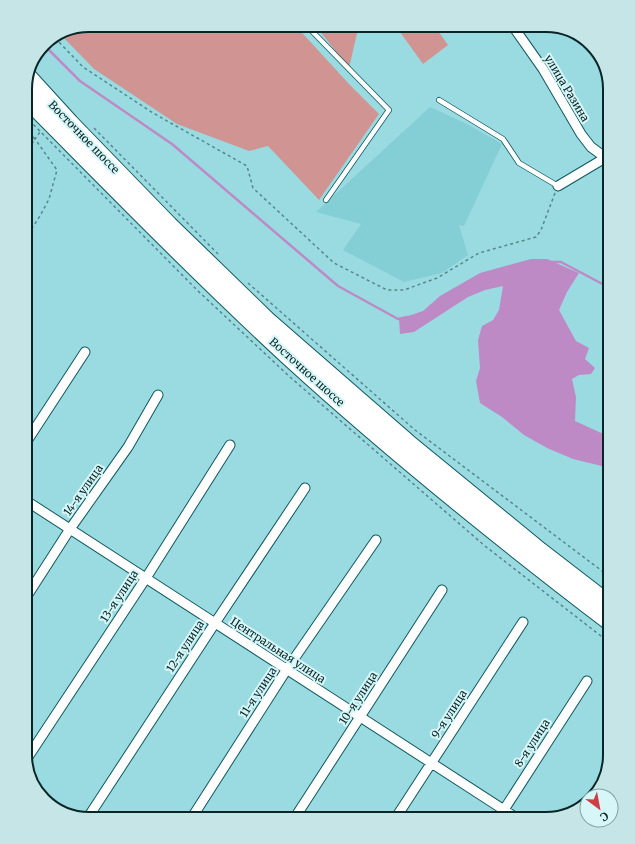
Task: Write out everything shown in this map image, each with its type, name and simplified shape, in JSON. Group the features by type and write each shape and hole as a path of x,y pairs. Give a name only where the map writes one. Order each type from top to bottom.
{"highway":[{"name":"Восточное шоссе","path":"33,82 70,123 169,225 269,322 414,448 540,551 603,600"},
{"name":"Восточное шоссе","path":"32,104 191,265 291,359 429,478 555,580 603,617"}],"street":[{"name":"улица Разина","path":"517,32 543,69 581,134 591,147 603,154"},
{"path":"558,186 603,160"},
{"path":"32,433 85,352"},
{"name":"14-я улица","path":"32,588 70,529 128,448 158,395"},
{"name":"13-я улица","path":"32,751 146,578 230,445"},
{"name":"12-я улица","path":"92,812 305,488"},
{"name":"Центральная улица","path":"32,505 507,812"},
{"name":"11-я улица","path":"195,812 287,669 376,540"},
{"name":"10-я улица","path":"299,812 442,590"},
{"name":"9-я улица","path":"399,812 523,622"},
{"name":"8-я улица","path":"504,810 587,681"}],"lane":[{"path":"313,32 389,110 326,200"},
{"path":"439,100 503,139 520,163 558,186"}],"path":[{"path":"58,42 83,67 153,113 247,166 253,188 334,264 388,290 404,290 436,278 479,253 536,237 541,230 558,186"},
{"path":"89,123 222,258"},
{"path":"32,144 40,132"},
{"path":"32,136 56,170 49,199 32,227"},
{"path":"245,280 415,430 603,572"}],"shaded area":[{"path":"89,32 301,32 379,114 319,200 268,146 249,151 177,124 94,69 64,38 78,33"},
{"path":"321,32 357,32 349,68"},
{"path":"400,32 439,32 448,45 423,64"},
{"path":"430,107 467,124 502,144 464,226 459,225 468,255 442,273 404,282 343,250 361,224 316,212"},
{"path":"531,259 547,259 579,273 567,292 559,310 576,341 589,348 585,359 595,368 591,374 579,375 572,379 576,397 575,421 603,434 603,466 573,459 547,448 524,435 502,417 480,403 476,381 480,368 478,340 482,326 493,320 499,310 503,286 485,290 468,297 414,332 400,334 399,319 423,311 440,296 480,273"}],"waterway":[{"path":"48,49 80,81 172,144 338,286 398,319 407,317"},
{"path":"551,262 561,262 603,284"}]}
